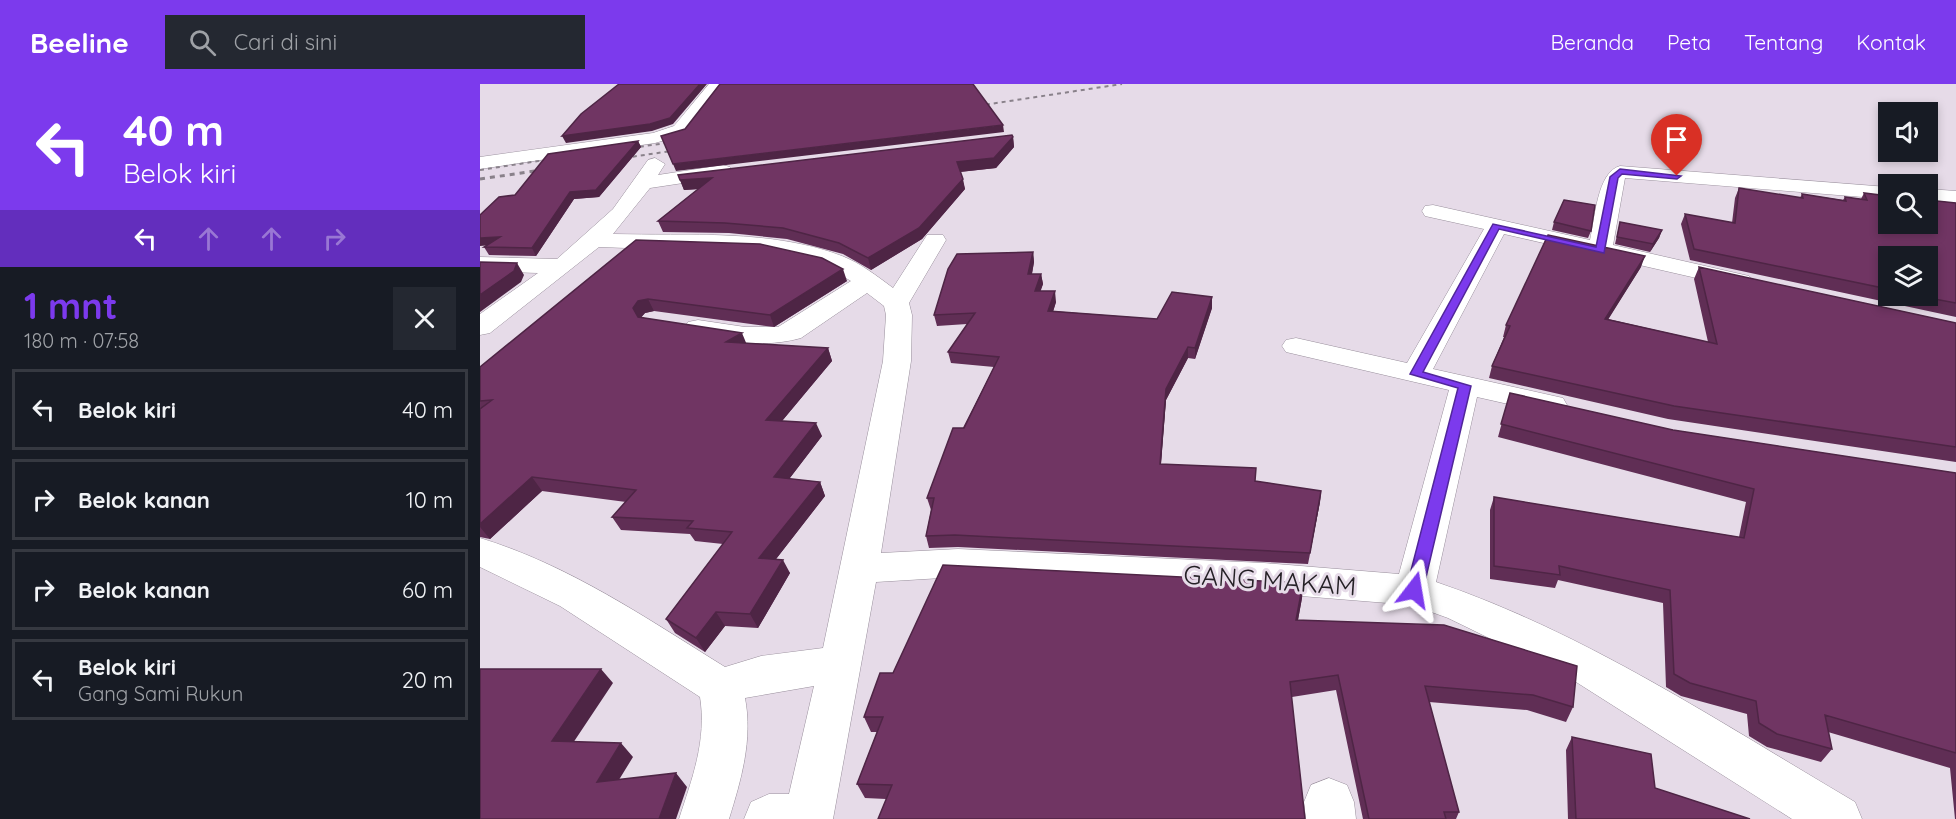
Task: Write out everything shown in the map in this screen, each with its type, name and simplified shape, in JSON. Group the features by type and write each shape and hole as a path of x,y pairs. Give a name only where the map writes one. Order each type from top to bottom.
{"street":[{"path":"480,164 655,138 680,130 717,84"},
{"path":"480,327 584,250 614,221 645,183 657,160"},
{"path":"645,183 743,169"},
{"path":"1600,250 1614,177 1620,172 1878,191"},
{"path":"1938,196 1956,197"},
{"path":"1432,211 1762,286"},
{"path":"1416,374 1497,226"},
{"path":"480,264 643,240 765,246 806,253 835,262 855,288 896,303"},
{"path":"808,819 832,666 860,568 897,361 899,315 896,303 935,240"},
{"path":"675,324 761,337 778,337 791,332 855,288"},
{"path":"1296,346 1578,411"},
{"path":"1414,590 1465,386"},
{"path":"480,552 518,565 583,601 741,681 832,666"},
{"name":"GANG MAKAM","path":"860,568 958,563 1264,578 1414,590 1462,607 1580,662 1837,819"},
{"path":"704,819 727,738 726,709 741,681"},
{"path":"770,819 795,819"}],"building":[{"path":"619,84 700,84 670,118 650,124 562,136 581,114"},
{"path":"720,84 973,84 1003,125 673,164 661,136 685,129"},
{"path":"1012,135 1013,137 994,158 957,162 963,179 919,228 868,258 839,243 783,228 658,221 712,178 680,180 678,175"},
{"path":"638,141 596,190 570,192 532,248 484,247 500,237 480,238 480,215 499,197 515,195 548,154"},
{"path":"1739,188 1803,198 1802,194 1846,201 1845,197 1867,200 1864,193 1878,195 1878,234 1938,234 1938,201 1956,203 1956,303 1938,300 1938,246 1878,246 1878,287 1694,249 1685,214 1735,223"},
{"path":"1564,200 1595,205 1591,231 1554,222"},
{"path":"1620,222 1662,230 1653,244 1617,237"},
{"path":"1548,235 1645,256 1605,319 1717,344 1699,267 1956,323 1956,447 1674,406 1492,366 1510,326 1506,325"},
{"path":"636,240 760,244 822,258 843,269 770,315 648,299 638,301 633,308 638,317 742,333 726,342 828,348 766,420 816,423 774,477 820,482 759,558 783,560 750,614 716,612 696,638 666,619 732,532 687,528 693,521 612,517 636,490 532,477 480,524 480,409 492,400 480,401 480,367"},
{"path":"1033,252 1028,274 1041,274 1035,291 1055,291 1048,311 1157,319 1172,292 1212,297 1195,348 1188,347 1166,389 1160,464 1256,468 1255,481 1321,491 1310,553 955,535 926,536 934,498 927,498 953,428 964,428 999,357 948,352 975,313 934,315 948,269 957,254"},
{"path":"480,262 517,263 514,271 480,295"},
{"path":"1510,393 1673,430 1956,473 1956,753 1825,715 1832,749 1777,734 1759,723 1756,701 1690,683 1674,674 1670,590 1559,566 1560,575 1494,566 1494,497 1744,538 1754,489 1501,424"},
{"path":"943,565 1303,583 1296,620 1444,625 1577,666 1573,707 1533,695 1425,686 1459,812 1444,812 1446,819 1369,819 1338,675 1290,682 1305,819 878,819 892,785 857,784 883,717 864,717 880,673 893,673"},
{"path":"480,669 601,669 552,741 621,743 597,782 676,773 659,819 480,819"},
{"path":"1572,737 1651,754 1655,788 1750,819 1576,819"}],"railway":[{"path":"970,107 1122,84"},
{"path":"624,149 680,141"},
{"path":"617,159 685,149"},
{"path":"480,170 558,158"},
{"path":"531,172 551,169"},
{"path":"480,179 542,170"}],"route":[{"path":"1414,590 1465,386 1416,374 1497,226 1600,250 1614,177 1620,172 1677,176"}]}
